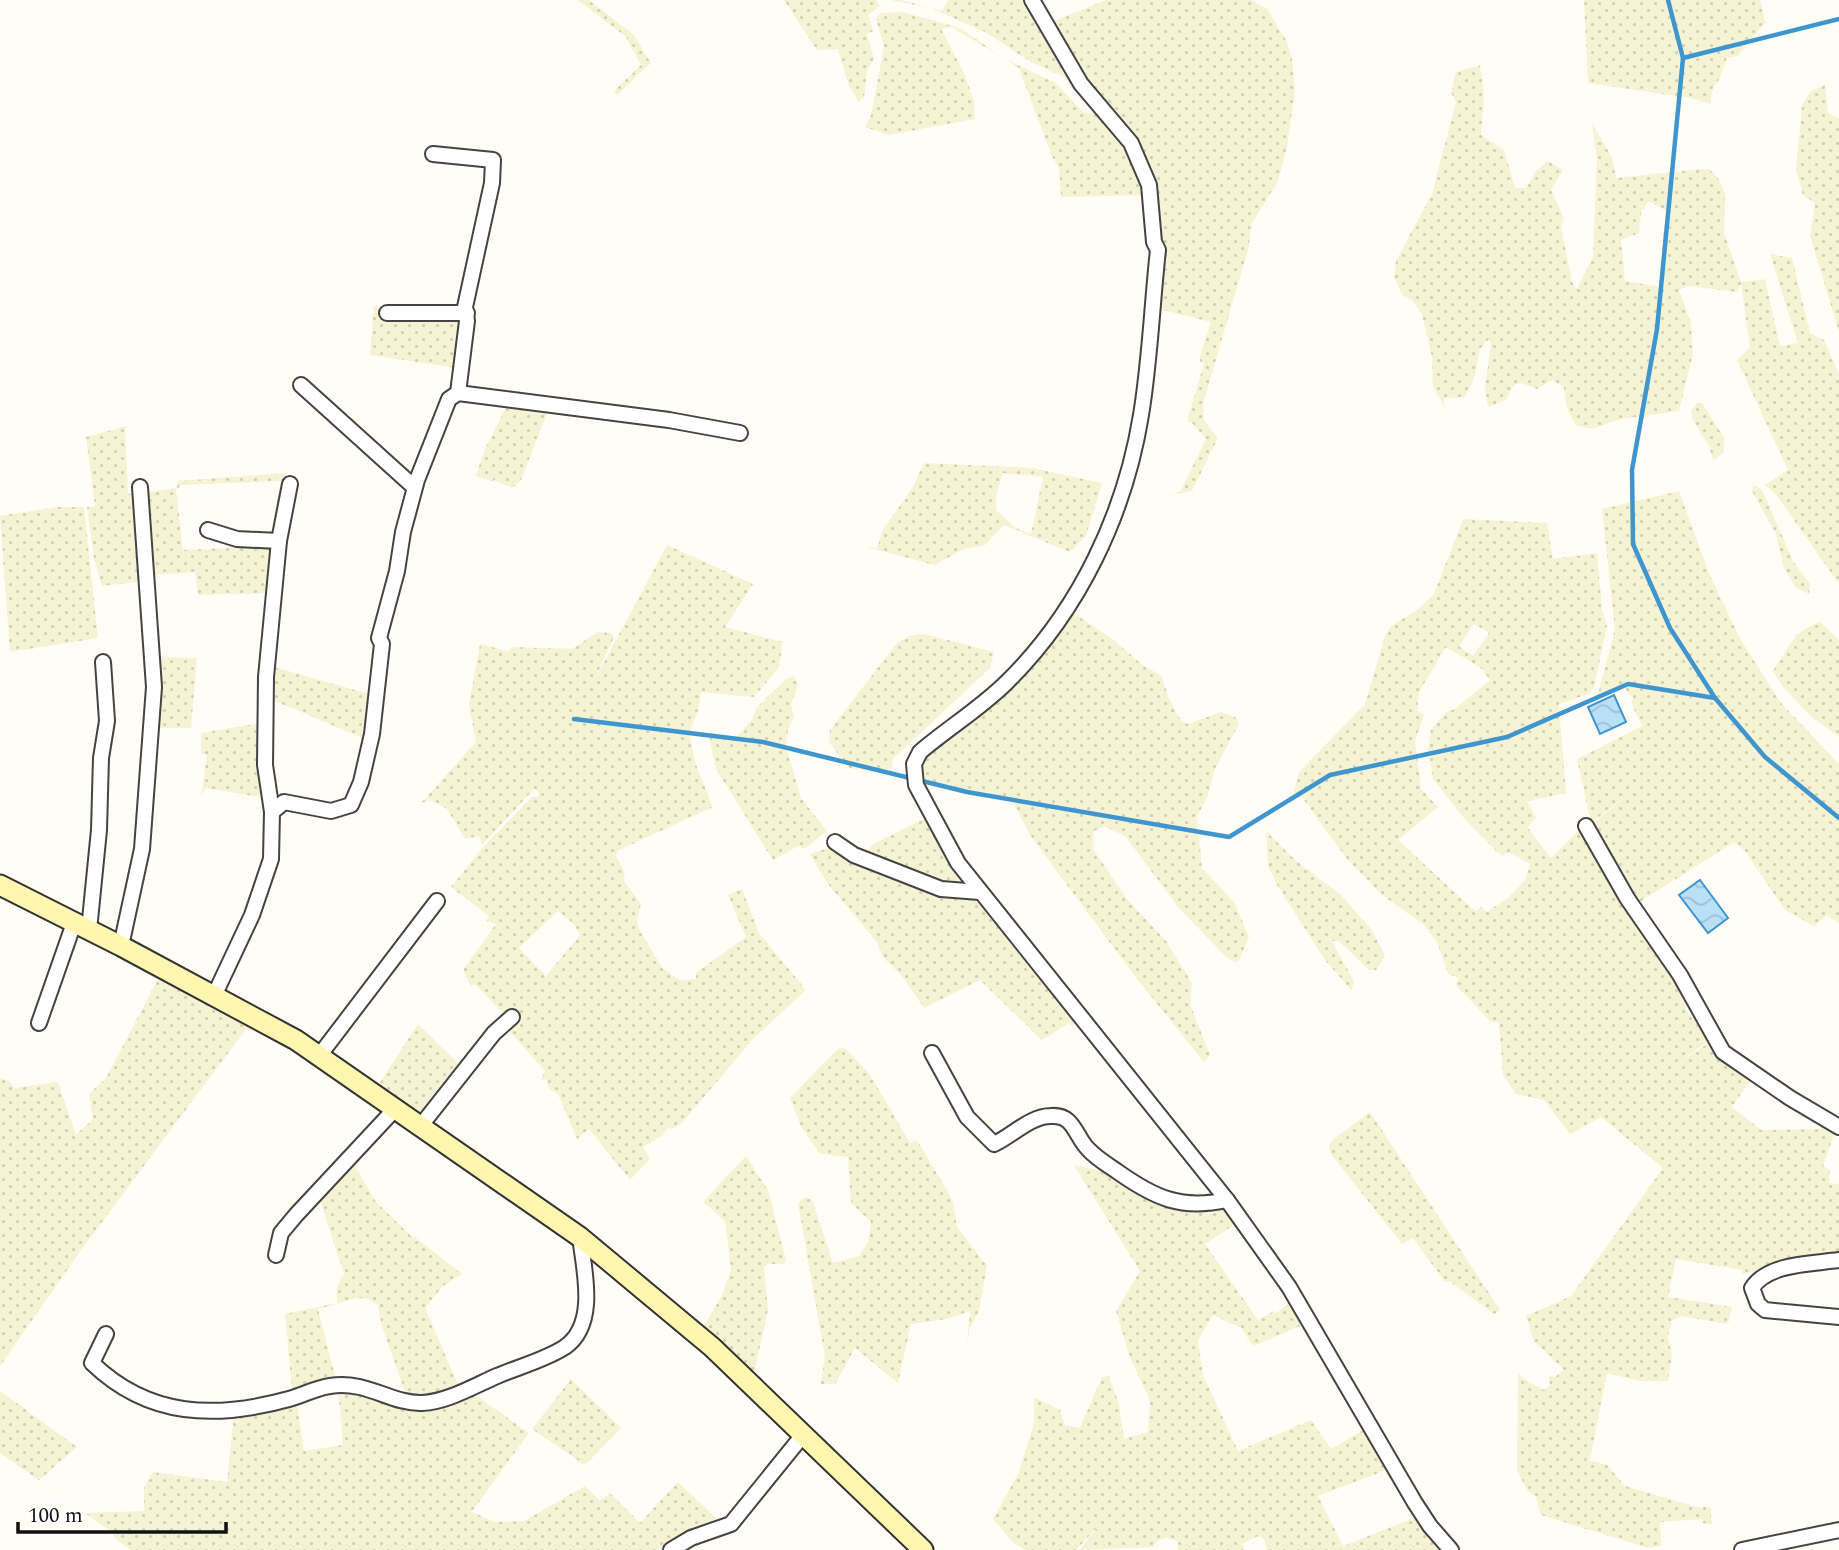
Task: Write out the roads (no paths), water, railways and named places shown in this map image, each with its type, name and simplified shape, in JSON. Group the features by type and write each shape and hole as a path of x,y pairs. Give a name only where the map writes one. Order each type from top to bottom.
{"street":[{"path":"1032,0 1081,83 1131,144 1149,185 1154,242 1158,250 1141,413 1121,497 1098,553 1065,610 1006,684 919,752 914,764 916,785 940,834 980,892 1058,985 1227,1200 1294,1295 1327,1357 1422,1514 1451,1550"},
{"path":"433,154 494,160 490,194 465,307 467,313 458,393"},
{"path":"387,313 467,313"},
{"path":"301,386 414,487"},
{"path":"272,812 284,802 331,811 351,805 357,792 372,734 385,609 397,571 414,487 449,399 458,393 669,420 740,433"},
{"path":"214,996 269,868 272,812 265,765 265,724 271,614 279,541 290,484"},
{"path":"121,946 142,849 154,687 140,487"},
{"path":"208,530 237,540 279,541"},
{"path":"39,1023 82,927 99,830 101,758 107,721 103,662"},
{"path":"1586,826 1627,898 1680,975 1723,1052 1790,1098 1839,1127"},
{"path":"835,842 854,855 941,889 980,892"},
{"path":"0,885 296,1040 419,1128 580,1237 712,1348 923,1550"},
{"path":"319,1056 437,901"},
{"path":"419,1128 494,1032 512,1017"},
{"path":"932,1053 967,1117 994,1144 1047,1115 1059,1116 1071,1121 1087,1148 1151,1195 1183,1204 1206,1205 1227,1200"},
{"path":"276,1255 281,1233 396,1109"},
{"path":"106,1334 92,1363 130,1393 173,1409 251,1407 329,1386 351,1385 373,1389 407,1402 424,1403 451,1396 565,1347 582,1323 586,1306 580,1237"},
{"path":"1839,1260 1777,1270 1758,1279 1752,1288 1758,1304 1765,1310 1839,1317"},
{"path":"671,1550 691,1538 731,1524 803,1435"},
{"path":"1742,1550 1839,1530"}],"water":[{"path":"1614,695 1626,722 1600,734 1588,707"},
{"path":"1700,880 1728,918 1708,933 1679,895"}],"waterway":[{"path":"1668,0 1683,58 1657,329 1632,470 1633,544 1670,628 1715,698 1765,757 1839,818"},
{"path":"1683,58 1839,19"},
{"path":"574,719 763,742 967,792 1229,837 1330,775 1507,737 1628,684 1715,698"}]}
